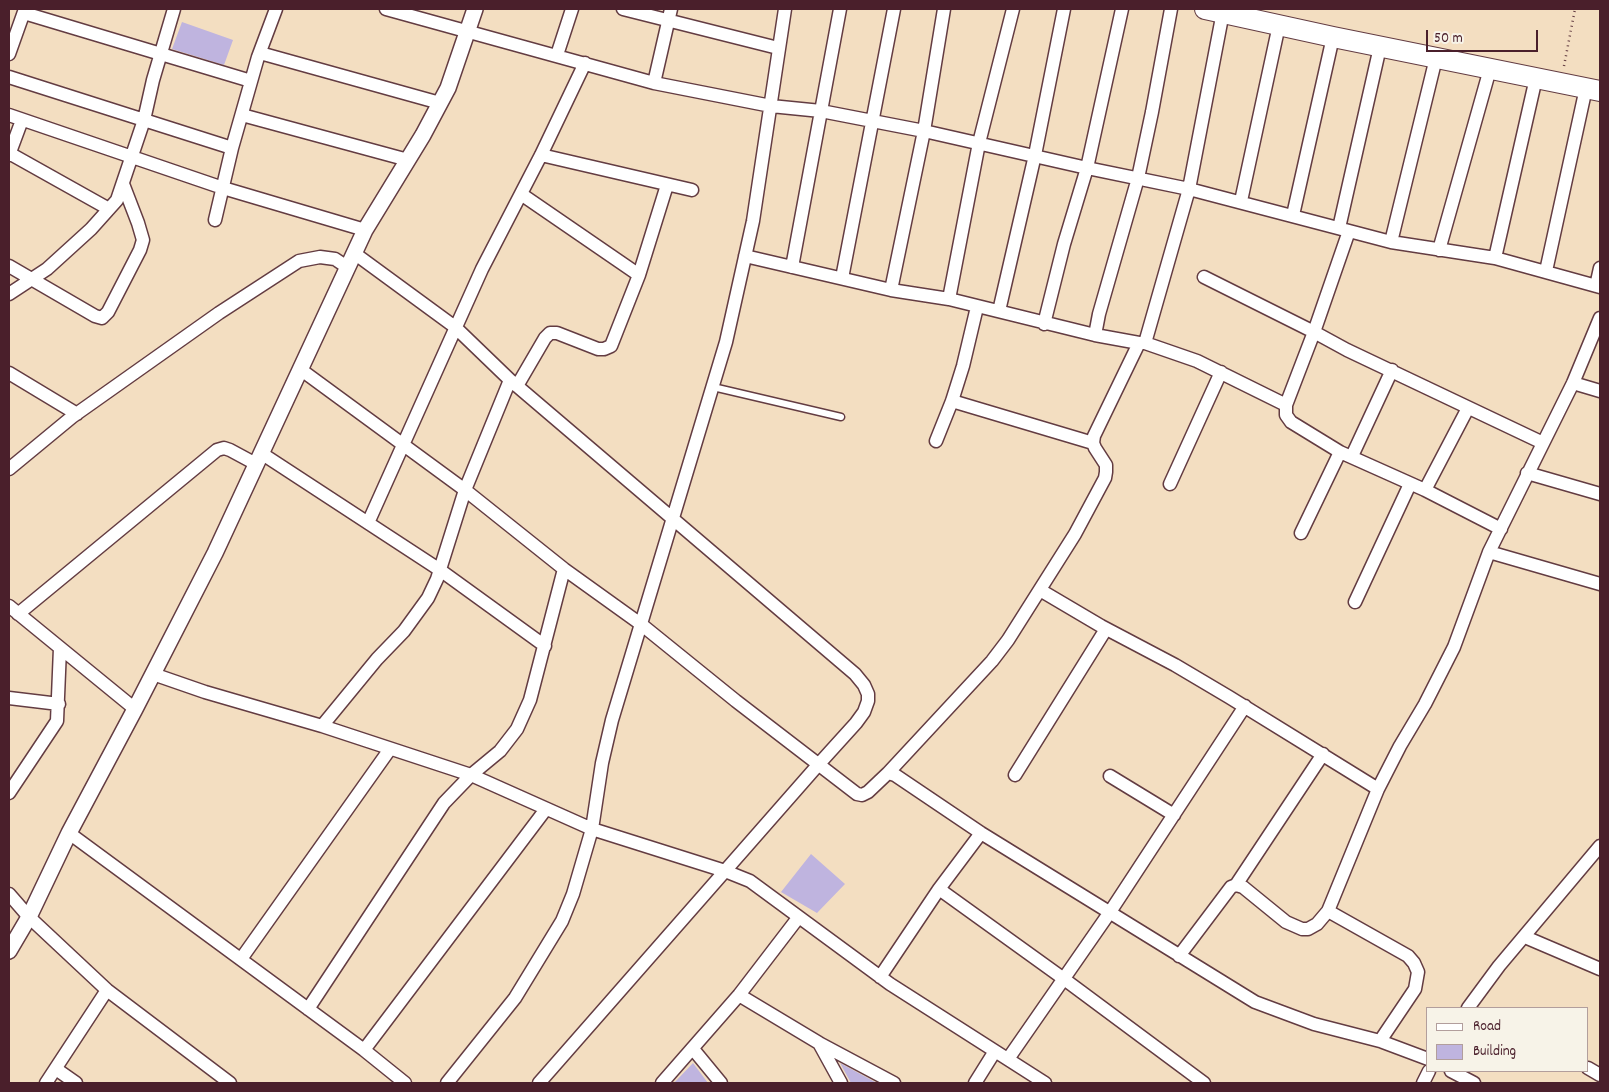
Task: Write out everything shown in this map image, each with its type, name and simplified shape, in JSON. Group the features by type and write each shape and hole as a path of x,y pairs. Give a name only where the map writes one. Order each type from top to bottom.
{"highway":[{"path":"1264,9 1563,71 1596,86"},
{"path":"1214,10 1333,37 1490,69 1536,78 1596,86"}],"street":[{"path":"9,294 55,262 91,229 117,200 144,120 174,9"},
{"path":"216,220 232,148 251,81 276,9"},
{"path":"386,9 654,82 771,106 821,111 1035,155 1241,201 1391,242 1495,258 1598,286 1600,268"},
{"path":"9,951 29,918 69,833 215,553 364,230 408,160 448,88 475,9"},
{"path":"556,55 572,9"},
{"path":"623,9 670,14 778,48"},
{"path":"447,1083 515,998 562,921 573,894 592,829 602,763 612,720 726,342 757,196 785,9"},
{"path":"792,267 840,9"},
{"path":"842,278 894,9"},
{"path":"891,290 924,131 944,9"},
{"path":"949,299 979,143 1013,9"},
{"path":"999,311 1035,155 1064,9"},
{"path":"1044,324 1064,244 1087,168 1122,9"},
{"path":"1095,335 1138,178 1171,9"},
{"path":"300,369 465,490 564,569 642,625 818,764 862,796 888,773 992,661 1008,640 1075,534 1105,478 1106,465 1094,448 1094,436 1142,343 1189,189 1214,10"},
{"path":"9,54 24,11 251,81"},
{"path":"654,82 670,14"},
{"path":"1241,201 1279,25"},
{"path":"1293,215 1333,37"},
{"path":"1380,47 1344,230 1314,332 1286,405 1286,414 1291,422 1346,454 1425,490 1500,529"},
{"path":"260,53 440,104"},
{"path":"1391,242 1436,58"},
{"path":"368,523 482,269 541,155 585,63"},
{"path":"1438,250 1490,69"},
{"path":"9,76 232,148"},
{"path":"1495,258 1536,78"},
{"path":"1546,271 1596,86"},
{"path":"242,115 408,160"},
{"path":"9,116 223,188 364,230"},
{"path":"22,120 9,154 109,209"},
{"path":"541,155 692,190"},
{"path":"9,266 94,316 102,318 108,312 140,250 142,240 138,223 123,184"},
{"path":"322,726 366,671 404,631 428,598 440,570 465,490 513,383 545,338 550,333 598,349 610,346 639,275 668,185"},
{"path":"521,194 639,275"},
{"path":"354,253 455,327 513,383 855,674 864,685 868,694 868,701 864,712 856,723 539,1083"},
{"path":"745,256 891,290 949,299 1044,324 1142,343 1197,360 1286,405"},
{"path":"9,469 77,414 219,313 299,261 320,258 335,259 347,267"},
{"path":"1204,277 1347,350 1543,443"},
{"path":"936,440 952,401 963,366 977,307"},
{"path":"1236,885 1243,887 1286,922 1302,929 1308,929 1317,924 1328,911 1378,789 1454,647 1489,552 1573,383 1600,318"},
{"path":"1302,533 1392,370"},
{"path":"1170,484 1222,372"},
{"path":"9,373 77,414"},
{"path":"1573,383 1600,391"},
{"path":"952,401 1093,443"},
{"path":"1425,490 1468,408"},
{"path":"135,709 14,610 217,450 224,448 258,459 368,523 440,570 545,646"},
{"path":"1527,473 1600,494"},
{"path":"1355,602 1410,484"},
{"path":"1489,552 1600,584"},
{"path":"308,1009 444,803 471,775 500,751 518,729 530,700 564,569"},
{"path":"1040,590 1245,706 1378,789"},
{"path":"1015,775 1106,629"},
{"path":"9,793 57,721 60,648"},
{"path":"153,674 205,692 322,726 471,775 592,829 725,871 750,881 880,977 1046,1083"},
{"path":"9,698 59,704"},
{"path":"1008,1059 1110,912 1245,706"},
{"path":"241,960 390,749"},
{"path":"1179,956 1231,887 1236,885 1323,754"},
{"path":"888,773 895,775 981,833 1255,1002 1314,1024 1380,1041 1426,1058"},
{"path":"1110,776 1174,815"},
{"path":"364,1050 546,809"},
{"path":"69,833 364,1050 405,1083"},
{"path":"880,977 939,889 981,833"},
{"path":"1473,1007 1499,966 1600,846"},
{"path":"939,889 1204,1083"},
{"path":"9,894 29,918 107,990 230,1083"},
{"path":"1328,911 1408,956 1418,972 1415,990 1380,1041"},
{"path":"662,1083 739,995 798,918"},
{"path":"1525,937 1600,969"},
{"path":"46,1083 107,990"},
{"path":"739,995 819,1043 894,1083"},
{"path":"819,1043 841,1083"},
{"path":"693,1049 721,1083"},
{"path":"975,1083 996,1051"},
{"path":"56,1069 76,1083"},
{"path":"1589,1069 1600,1075"},
{"path":"1452,1072 1474,1083"}],"lane":[{"path":"713,387 841,417"}],"path":[{"path":"1563,71 1575,9"}],"building":[{"path":"182,22 233,40 224,65 172,49"},
{"path":"811,854 845,884 817,913 781,892"},
{"path":"693,1063 708,1083 674,1083"},
{"path":"840,1063 877,1083 851,1083"}]}
